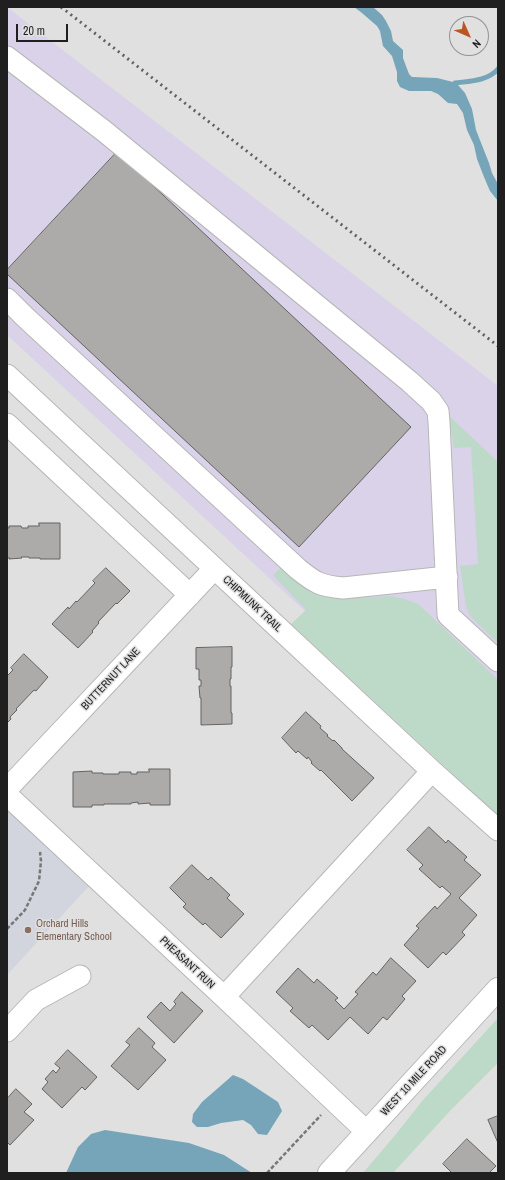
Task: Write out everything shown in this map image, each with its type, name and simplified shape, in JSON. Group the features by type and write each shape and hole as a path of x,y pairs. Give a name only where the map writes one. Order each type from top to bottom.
{"main road":[{"name":"WEST 10 MILE ROAD","path":"329,1173 498,989"}],"street":[{"path":"7,57 110,136 398,372 431,401 438,411 439,422 448,615 498,661"},
{"path":"7,299 280,553 312,580 328,586 343,588 447,577"},
{"name":"CHIPMUNK TRAIL","path":"7,375 214,569 432,771 498,830"},
{"path":"7,424 190,594"},
{"name":"BUTTERNUT LANE","path":"7,789 214,569"},
{"path":"224,997 432,771"},
{"name":"PHEASANT RUN","path":"7,795 367,1132"},
{"path":"7,1031 36,1000 80,976"}],"path":[{"path":"7,929 25,910 39,881 41,861 39,850"},
{"path":"268,1173 334,1101"}],"shaded area":[{"path":"7,7 498,386 498,790 7,335"},
{"name":"Orchard Hills Elementary School","path":"7,808 90,885 7,975"}],"green space":[{"path":"449,416 498,462 498,643 474,620 469,614 466,606 460,566 478,564 471,447 454,448"},
{"path":"283,566 323,594 342,599 390,596 405,599 418,604 498,680 498,816 291,624 306,610 273,575"},
{"path":"498,1018 498,1063 449,1112 393,1173 363,1173 423,1100"}],"water":[{"path":"354,7 373,7 382,15 391,31 393,41 403,50 403,58 409,74 412,77 437,78 453,82 465,93 472,109 476,130 492,173 498,184 498,201 490,191 484,177 477,159 474,145 467,130 463,113 457,104 448,103 438,94 431,91 409,91 400,87 397,81 397,72 392,56 383,46 380,31 377,26"},
{"path":"233,1075 243,1079 278,1102 282,1111 267,1135 258,1134 251,1125 243,1120 221,1123 208,1127 197,1127 192,1122 193,1114 202,1102"},
{"path":"105,1130 189,1143 224,1155 252,1173 66,1173 78,1147 91,1134"}],"building":[{"path":"117,152 411,427 299,547 7,274 7,270"},
{"path":"39,523 60,523 60,559 40,559 29,557 7,558 7,528 9,528 9,526 21,526 22,528 28,528 28,526 39,526"},
{"path":"106,568 130,591 98,622 99,623 92,631 93,632 78,648 52,624 68,607 69,609 76,601 77,602 95,583 93,581"},
{"path":"232,647 230,686 232,724 201,725 201,698 199,686 201,686 201,680 199,680 199,669 196,669 196,648"},
{"path":"24,654 48,677 36,691 34,690 16,709 17,710 10,717 11,719 7,723 7,676 13,670 11,668"},
{"path":"306,712 321,726 320,728 328,735 327,736 333,741 334,740 374,778 352,801 321,770 320,771 311,763 312,762 308,757 307,759 298,751 296,753 282,738"},
{"path":"149,769 170,769 170,805 150,805 150,803 138,804 138,802 131,804 92,805 92,807 73,807 73,772 92,771 92,773 119,774 119,772 131,772 131,774 137,774 137,772 149,772"},
{"path":"429,827 446,843 448,840 467,857 464,860 481,875 459,898 477,915 462,932 465,935 446,955 443,952 428,968 404,945 419,928 416,926 435,906 437,909 451,894 442,886 440,888 419,869 423,865 407,850"},
{"path":"192,865 208,880 211,877 230,895 227,898 244,914 221,938 205,923 203,925 183,907 186,904 170,888"},
{"path":"391,958 416,981 402,996 405,999 387,1020 383,1017 368,1034 350,1017 328,1040 312,1025 309,1028 290,1011 293,1008 276,992 298,968 314,983 317,979 338,998 335,1000 344,1009 358,994 355,992 373,972 376,975"},
{"path":"182,992 203,1011 174,1043 147,1017 161,1002 170,1011 176,1004 174,1002"},
{"path":"139,1028 155,1043 152,1047 166,1060 138,1090 111,1066 130,1045 126,1042"},
{"path":"68,1050 97,1077 85,1090 82,1087 62,1108 42,1089 48,1082 45,1079 53,1070 56,1073 60,1068 55,1064"},
{"path":"16,1089 32,1104 24,1112 34,1120 10,1145 7,1142 7,1099"},
{"path":"498,1116 498,1143 488,1120"},
{"path":"467,1139 496,1166 489,1173 452,1173 443,1164"}],"waterway":[{"path":"451,88 455,83 484,78 494,73 498,69"}],"railway":[{"path":"61,7 498,346"}],"place":[{"name":"Orchard Hills Elementary School","path":"28,930"}]}
